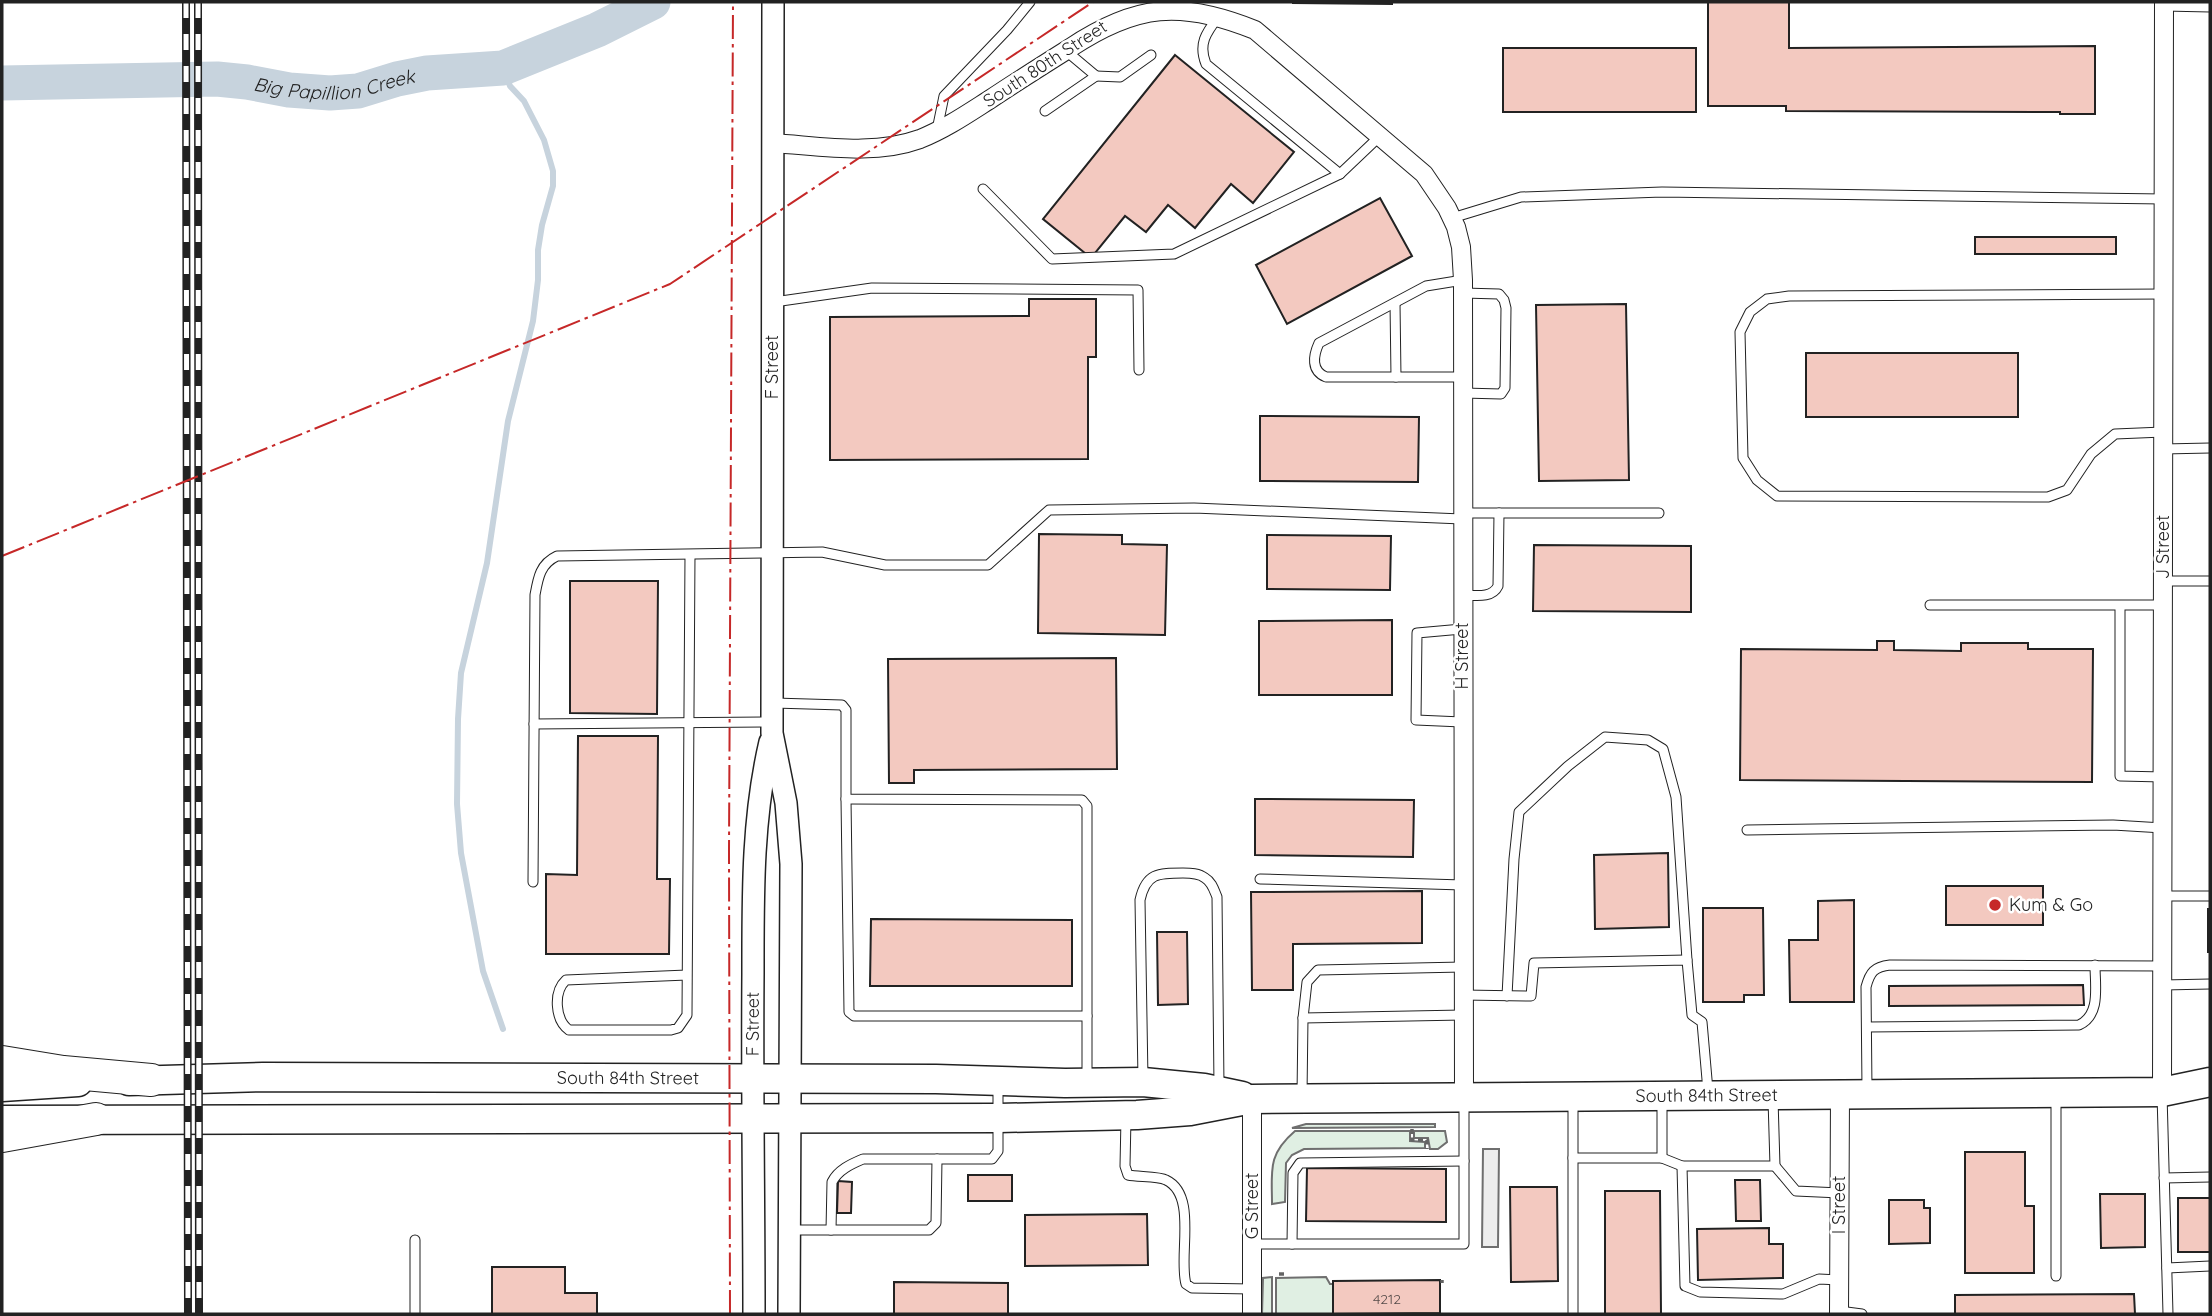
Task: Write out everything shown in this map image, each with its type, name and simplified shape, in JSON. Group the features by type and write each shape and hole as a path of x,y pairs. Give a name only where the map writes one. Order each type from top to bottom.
{"highway":[{"path":"2,1062 63,1072 151,1080"},
{"path":"2,1136 96,1119"}],"main road":[{"name":"South 84th Street","path":"2,1087 263,1077 753,1078 1143,1082 1219,1091 1252,1099"},
{"name":"South 84th Street","path":"2162,1093 2210,1082"},
{"name":"South 84th Street","path":"2,1120 999,1118 1190,1111 1252,1099 1464,1096 2162,1093 2210,1103"}],"street":[{"name":"F Street","path":"773,2 772,719 786,803 790,864 789,1314"},
{"name":"South 80th Street","path":"773,143 864,149 891,146 936,132 1110,21 1149,6 1182,4 1222,13 1255,30 1424,174 1435,187 1452,218"},
{"name":"J Street","path":"2162,1093 2164,4"},
{"name":"H Street","path":"1452,218 1461,247 1463,287 1464,1096"},
{"name":"F Street","path":"754,1314 754,841 760,783 772,719"},
{"name":"I Street","path":"1839,1313 1840,1194 1854,1095"},
{"name":"G Street","path":"1252,1099 1252,1314"}],"lane":[{"path":"936,132 944,96 1030,2"},
{"path":"2164,4 2210,7"},
{"path":"1222,13 1205,35 1202,52 1206,64 1340,174"},
{"path":"1065,50 1096,76"},
{"path":"1045,111 1096,76 1120,77 1151,55"},
{"path":"983,189 1052,259 1174,254 1340,174 1380,136"},
{"path":"1452,218 1521,198 1662,192 2164,199"},
{"path":"1426,286 1463,287 1499,294 1504,300 1505,388 1501,394 1463,385 1396,377 1326,377 1319,374 1314,365 1319,343 1426,286"},
{"path":"772,302 872,288 1138,290 1139,370"},
{"path":"2164,294 1788,296 1767,299 1750,312 1740,332 1743,458 1757,480 1777,496 2048,497 2067,490 2091,454 2115,434 2210,448"},
{"path":"1395,303 1396,377"},
{"path":"533,882 535,595 540,572 544,565 557,556 822,552 885,565 988,565 1049,510 1195,508 1462,516 1499,513 1659,513"},
{"path":"1462,595 1496,592 1499,513"},
{"path":"687,975 566,980 558,990 558,1017 569,1030 671,1030 678,1028 687,1015 690,555"},
{"path":"2163,581 2210,581"},
{"path":"1930,606 2163,606"},
{"path":"2120,606 2120,776 2163,777"},
{"path":"1462,629 1417,633 1416,720 1462,722"},
{"path":"534,724 688,724 772,719 842,705 846,710 849,1012 854,1016 1087,1016"},
{"path":"1507,996 1519,812 1568,766 1605,737 1648,740 1663,748 1676,797 1692,1014 1702,1022 1708,1096"},
{"path":"846,799 1082,800 1087,806 1087,1083"},
{"path":"1746,830 2112,825 2163,828"},
{"path":"1143,1082 1142,890 1146,883 1161,873 1193,873 1213,885 1217,897 1219,1091"},
{"path":"1260,879 1463,885"},
{"path":"2162,896 2210,896"},
{"path":"1463,995 1531,996 1534,963 1687,960"},
{"path":"1867,1027 2079,1025 2088,1021 2092,1014 2095,1002 2095,965"},
{"path":"1854,1095 1867,1027 1866,987 1870,974 1877,967 2163,966"},
{"path":"1301,1098 1303,1018 1307,982 1318,970 1463,967"},
{"path":"2164,985 2210,984"},
{"path":"1303,1018 1463,1015"},
{"path":"831,1230 832,1182 835,1176 849,1165 863,1159 992,1159 998,1151 998,1081"},
{"path":"2056,1093 2056,1276"},
{"path":"2162,1093 2168,1314"},
{"path":"1773,1095 1774,1166 1796,1191 1840,1194"},
{"path":"1252,1244 1464,1244 1464,1096"},
{"path":"1573,1096 1573,1314"},
{"path":"1662,1096 1662,1158"},
{"path":"1126,1115 1125,1166 1128,1175 1165,1178 1174,1185 1184,1202 1186,1284 1192,1288 1252,1289"},
{"path":"1573,1158 1662,1158 1682,1166 1774,1166"},
{"path":"790,1230 929,1230 936,1223 937,1159"},
{"path":"1292,1244 1293,1173 1300,1163 1464,1161"},
{"path":"1682,1166 1685,1286 1700,1292 1783,1294 1819,1279 1839,1280"},
{"path":"2164,1178 2210,1177"},
{"path":"415,1240 415,1314"},
{"path":"2167,1268 2210,1266"},
{"path":"1839,1313 1862,1314"}],"path":[{"path":"1412,1129 1412,1140 1427,1140 1427,1149"},
{"path":"1279,1274 1285,1274"}],"green space":[{"path":"1306,1124 1435,1124 1435,1127 1292,1128"},
{"path":"1295,1131 1410,1131 1410,1141 1425,1142 1425,1148 1304,1149 1292,1155 1286,1163 1285,1202 1272,1204 1275,1156"},
{"path":"1414,1131 1445,1131 1447,1142 1438,1149 1430,1149 1428,1138 1414,1138"},
{"path":"1272,1277 1272,1314 1262,1314 1263,1278"},
{"path":"1326,1277 1330,1284 1333,1284 1333,1314 1276,1314 1276,1278"}],"shaded area":[{"path":"1483,1149 1499,1149 1498,1247 1482,1247"}],"building":[{"path":"1392,2 1392,4 1293,3"},
{"path":"1708,2 1789,2 1789,48 2095,46 2095,114 1786,111 1786,106 1708,106"},
{"path":"1503,48 1696,48 1696,112 1503,112"},
{"path":"1175,55 1294,152 1253,203 1231,184 1195,228 1168,205 1146,232 1125,216 1091,258 1043,219"},
{"path":"1380,198 1412,256 1287,324 1256,265"},
{"path":"1975,237 2116,237 2116,254 1975,254"},
{"path":"1029,299 1096,299 1096,357 1088,357 1088,459 830,460 830,317 1029,316"},
{"path":"1626,304 1629,480 1539,481 1536,305"},
{"path":"1806,353 2018,353 2018,417 1806,417"},
{"path":"1260,416 1419,417 1418,482 1260,481"},
{"path":"1039,534 1122,535 1122,544 1167,545 1165,635 1038,633"},
{"path":"1267,535 1391,536 1390,590 1267,589"},
{"path":"1534,545 1691,546 1691,612 1533,611"},
{"path":"570,581 658,581 657,714 570,713"},
{"path":"1392,620 1392,695 1259,695 1259,621"},
{"path":"1877,641 1894,641 1894,650 1961,651 1961,643 2028,643 2028,649 2093,649 2092,782 1740,780 1741,649 1877,650"},
{"path":"1116,658 1117,769 914,770 914,783 889,783 888,659"},
{"path":"578,736 658,736 657,879 670,879 669,954 546,954 546,874 577,875"},
{"path":"1255,799 1414,800 1413,857 1255,855"},
{"path":"1668,853 1669,927 1595,929 1594,855"},
{"name":"Kum & Go","path":"1946,886 2043,886 2043,925 1946,925"},
{"path":"1422,891 1422,943 1293,944 1293,990 1252,990 1251,892"},
{"path":"1854,900 1854,1002 1790,1002 1789,940 1818,940 1818,901"},
{"path":"1703,908 1763,908 1764,995 1744,995 1744,1002 1703,1002"},
{"path":"2210,909 2210,952 2208,952"},
{"path":"871,919 1072,920 1072,986 870,986"},
{"path":"1157,932 1187,932 1188,1004 1158,1005"},
{"path":"2083,985 2084,1005 1889,1006 1889,986"},
{"path":"1965,1152 2025,1152 2025,1206 2034,1206 2034,1273 1965,1273"},
{"path":"1307,1168 1446,1169 1446,1222 1306,1221"},
{"path":"968,1175 1012,1175 1012,1201 968,1201"},
{"path":"1735,1180 1760,1180 1761,1221 1736,1221"},
{"path":"838,1181 852,1182 851,1213 837,1213"},
{"path":"1510,1187 1557,1187 1558,1281 1511,1282"},
{"path":"1605,1191 1660,1191 1661,1314 1605,1314"},
{"path":"2100,1194 2145,1194 2145,1247 2101,1248"},
{"path":"2178,1198 2210,1198 2210,1252 2178,1252"},
{"path":"1889,1200 1924,1200 1924,1208 1930,1208 1930,1243 1889,1244"},
{"path":"1147,1214 1148,1265 1025,1266 1025,1215"},
{"path":"1769,1228 1769,1244 1783,1244 1783,1278 1698,1280 1697,1229"},
{"path":"492,1267 565,1267 565,1293 597,1293 597,1314 492,1314"},
{"path":"1440,1280 1440,1313 1333,1314 1333,1281"},
{"path":"894,1282 1008,1283 1008,1314 894,1314"},
{"path":"2134,1294 2135,1314 1955,1314 1955,1295"}],"waterway":[{"name":"Big Papillion Creek","path":"2,83 217,79 289,90 330,93 358,91 427,73 503,68 597,30 653,2"},
{"path":"503,68 510,86 524,101 544,140 553,171 553,186 538,250 538,280 533,321 508,421 487,563 461,673 458,719 457,804 461,853 483,971 503,1029"}],"railway":[{"path":"186,2 188,1314"},
{"path":"198,2 199,1314"}],"power":[{"path":"730,1314 733,2"},
{"path":"2,556 670,284 1093,2"}],"place":[{"name":"Kum & Go","path":"1995,905"}]}
